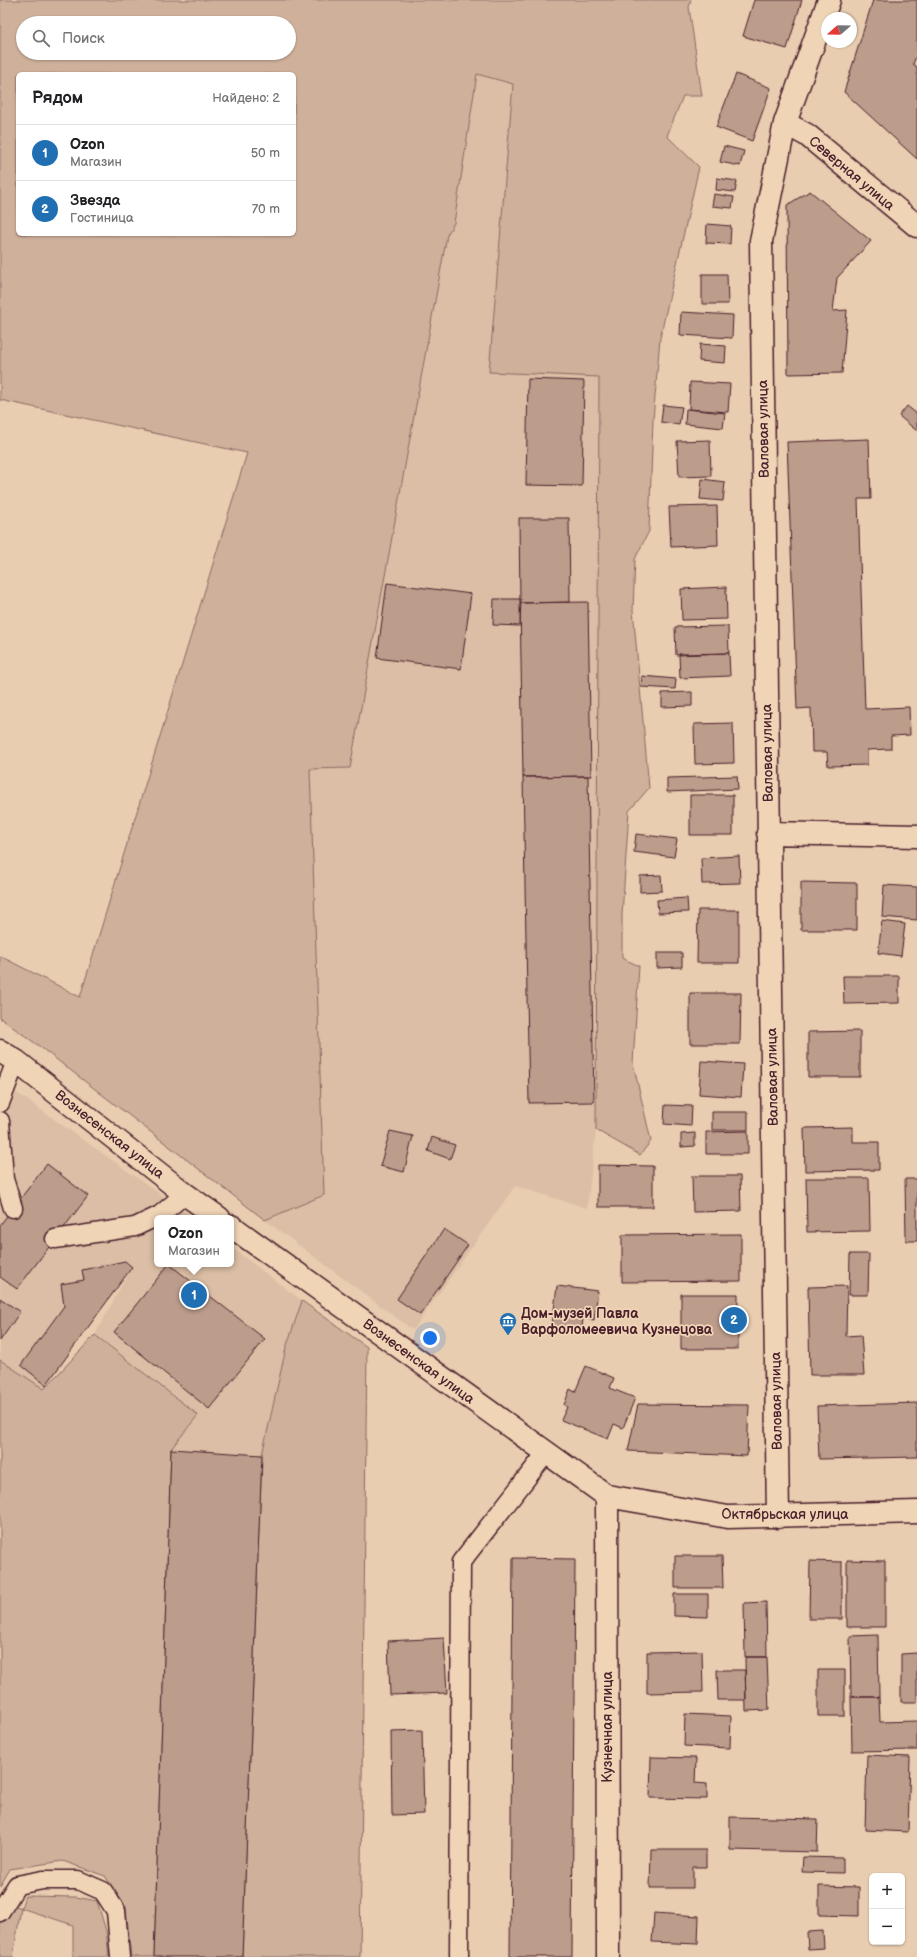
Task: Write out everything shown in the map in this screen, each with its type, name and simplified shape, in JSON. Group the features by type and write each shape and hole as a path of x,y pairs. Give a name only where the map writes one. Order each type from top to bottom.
{"street":[{"name":"Валовая улица","path":"778,1517 761,242 785,123 829,0"},
{"name":"Северная улица","path":"785,123 807,135 917,226"},
{"path":"768,833 917,836"},
{"name":"Вознесенская улица","path":"8,1056 185,1194 215,1215"},
{"name":"Вознесенская улица","path":"234,1228 547,1452 606,1496"},
{"name":"Октябрьская улица","path":"606,1496 728,1517 778,1517 917,1512"},
{"name":"Кузнечная улица","path":"606,1496 608,1957"}],"lane":[{"path":"0,1103 8,1056"},
{"path":"0,1121 4,1179 13,1208"},
{"path":"160,1215 185,1194"},
{"path":"55,1239 135,1227 154,1218"},
{"path":"459,1957 461,1562 547,1452"},
{"path":"0,1912 17,1885 43,1880 78,1880 103,1891 116,1911 120,1957"}],"shaded area":[{"path":"0,0 691,0 689,7 702,96 683,96 667,136 699,167 660,338 653,420 649,531 635,559 633,610 649,788 629,811 622,915 622,958 639,966 633,1063 651,1141 640,1155 596,1130 599,377 489,372 513,84 477,74 454,223 447,235 350,768 310,769 324,1195 265,1220 39,1046 0,1018 0,956 80,997 247,453 0,400"},
{"path":"477,74 513,84 489,371 599,377 596,1130 587,1208 515,1186 413,1330 265,1220 324,1195 310,769 350,768 447,235 454,223"},
{"path":"0,1081 190,1215 154,1215 154,1267 234,1267 234,1249 302,1301 286,1348 262,1455 171,1449 198,1415 95,1335 130,1270 44,1390 0,1360"},
{"path":"302,1301 367,1347 360,1957 242,1957 262,1455 286,1348"},
{"path":"95,1335 198,1415 171,1449 154,1957 131,1957 126,1907 105,1876 63,1861 10,1869 0,1886 0,1360 44,1389"},
{"path":"25,1896 76,1897 97,1901 106,1931 109,1957 73,1957 73,1925 21,1908"},
{"path":"0,1898 21,1908 13,1957 0,1957"}],"building":[{"path":"754,0 802,0 787,49 743,36"},
{"path":"873,0 917,0 917,54 913,64 917,67 917,159 844,92"},
{"path":"736,74 771,88 752,141 716,127"},
{"path":"724,146 744,151 740,166 720,162"},
{"path":"717,178 737,181 735,192 716,190"},
{"path":"810,191 871,241 837,278 833,311 847,310 842,373 788,374 787,205"},
{"path":"714,194 734,197 732,208 712,206"},
{"path":"707,224 731,226 730,244 706,243"},
{"path":"702,274 727,274 728,304 702,304"},
{"path":"681,312 733,315 732,338 680,335"},
{"path":"700,344 726,346 725,363 699,361"},
{"path":"528,379 584,381 582,486 526,485"},
{"path":"690,382 730,384 728,412 689,409"},
{"path":"663,405 682,407 679,425 661,422"},
{"path":"907,406 917,414 917,431 899,416"},
{"path":"686,409 725,413 723,428 685,424"},
{"path":"869,439 871,499 858,499 865,709 909,707 910,735 891,736 891,749 867,750 867,765 828,766 827,752 812,752 811,708 797,709 787,442"},
{"path":"710,440 711,476 679,477 677,441"},
{"path":"702,479 725,482 723,501 700,499"},
{"path":"717,506 718,545 671,547 669,507"},
{"path":"519,518 569,518 570,602 520,603"},
{"path":"387,583 471,594 461,669 377,658"},
{"path":"726,587 727,619 682,620 681,589"},
{"path":"494,599 521,599 520,626 493,625"},
{"path":"588,602 591,776 523,777 520,603"},
{"path":"728,626 729,653 676,655 675,627"},
{"path":"729,653 730,676 680,678 679,654"},
{"path":"642,676 676,679 675,689 641,687"},
{"path":"692,692 692,706 662,707 662,693"},
{"path":"733,723 734,763 695,764 694,724"},
{"path":"588,776 594,1102 529,1103 523,777"},
{"path":"737,776 738,789 667,792 667,778"},
{"path":"690,795 733,795 733,835 690,835"},
{"path":"636,834 677,839 674,857 634,852"},
{"path":"739,856 740,883 702,884 701,858"},
{"path":"661,875 662,891 640,892 640,876"},
{"path":"801,882 857,883 857,930 801,930"},
{"path":"884,885 917,887 917,920 882,917"},
{"path":"687,898 688,912 658,913 657,900"},
{"path":"698,910 739,910 739,963 697,963"},
{"path":"882,921 905,924 901,956 878,953"},
{"path":"657,953 682,953 682,967 657,968"},
{"path":"843,976 899,976 899,1003 844,1004"},
{"path":"690,993 741,993 740,1044 690,1044"},
{"path":"860,1031 860,1077 808,1077 808,1032"},
{"path":"701,1061 743,1064 741,1097 699,1094"},
{"path":"665,1105 692,1106 691,1126 664,1124"},
{"path":"712,1112 748,1112 748,1130 712,1130"},
{"path":"853,1127 853,1142 879,1142 879,1170 805,1171 804,1128"},
{"path":"390,1131 413,1136 404,1172 380,1166"},
{"path":"748,1131 748,1154 706,1154 706,1132"},
{"path":"695,1133 695,1146 681,1147 681,1134"},
{"path":"432,1137 455,1145 450,1159 428,1151"},
{"path":"47,1164 88,1196 17,1289 0,1277 0,1225"},
{"path":"598,1165 653,1166 653,1207 598,1207"},
{"path":"692,1176 740,1176 741,1211 693,1212"},
{"path":"806,1178 869,1178 870,1231 807,1232"},
{"path":"905,1179 917,1179 917,1241 906,1241"},
{"path":"444,1229 468,1245 420,1315 397,1299"},
{"path":"741,1234 741,1281 622,1282 622,1235"},
{"path":"850,1254 869,1254 868,1295 849,1295"},
{"path":"125,1261 132,1267 46,1385 21,1365 64,1306 61,1284 84,1280 82,1270"},
{"path":"167,1267 173,1267 265,1339 209,1409 114,1332"},
{"path":"557,1286 598,1291 594,1320 583,1318 582,1330 552,1326"},
{"path":"847,1286 846,1336 861,1335 864,1375 810,1375 808,1287"},
{"path":"681,1294 738,1294 738,1349 681,1349"},
{"path":"0,1298 20,1312 0,1341"},
{"path":"586,1366 614,1378 610,1388 635,1398 623,1428 614,1424 608,1439 561,1420 567,1407 564,1405 570,1389 575,1392"},
{"path":"917,1403 917,1457 819,1459 817,1406"},
{"path":"638,1404 749,1405 747,1456 628,1451"},
{"path":"171,1449 262,1455 242,1957 154,1957"},
{"path":"675,1556 722,1556 723,1588 675,1588"},
{"path":"513,1558 575,1559 572,1957 510,1957"},
{"path":"847,1560 885,1561 885,1627 847,1627"},
{"path":"810,1561 842,1562 842,1619 809,1619"},
{"path":"674,1594 708,1594 708,1617 674,1616"},
{"path":"766,1602 767,1657 745,1657 744,1603"},
{"path":"878,1635 879,1697 851,1697 850,1636"},
{"path":"444,1638 447,1693 390,1695 388,1641"},
{"path":"702,1651 703,1692 647,1693 647,1652"},
{"path":"917,1653 917,1702 901,1702 901,1654"},
{"path":"745,1657 767,1657 769,1710 746,1711"},
{"path":"717,1670 745,1670 746,1700 718,1700"},
{"path":"818,1670 845,1670 845,1716 818,1716"},
{"path":"851,1697 879,1697 880,1722 917,1721 917,1750 852,1751"},
{"path":"685,1714 731,1716 730,1748 684,1746"},
{"path":"422,1730 424,1814 392,1815 391,1731"},
{"path":"867,1755 910,1757 908,1832 865,1830"},
{"path":"651,1757 696,1758 695,1783 707,1784 707,1799 650,1798"},
{"path":"730,1817 818,1819 817,1852 730,1850"},
{"path":"651,1850 706,1850 706,1867 693,1867 693,1888 650,1888"},
{"path":"803,1857 843,1858 843,1873 802,1872"},
{"path":"819,1886 859,1887 859,1916 819,1915"},
{"path":"654,1913 699,1916 698,1944 652,1942"},
{"path":"823,1931 824,1948 808,1949 807,1932"}],"place":[{"name":"Ozon","path":"194,1295"},
{"name":"Звезда","path":"734,1320"},
{"name":"Дом-музей Павла Варфоломеевича Кузнецова","path":"508,1336"}]}
